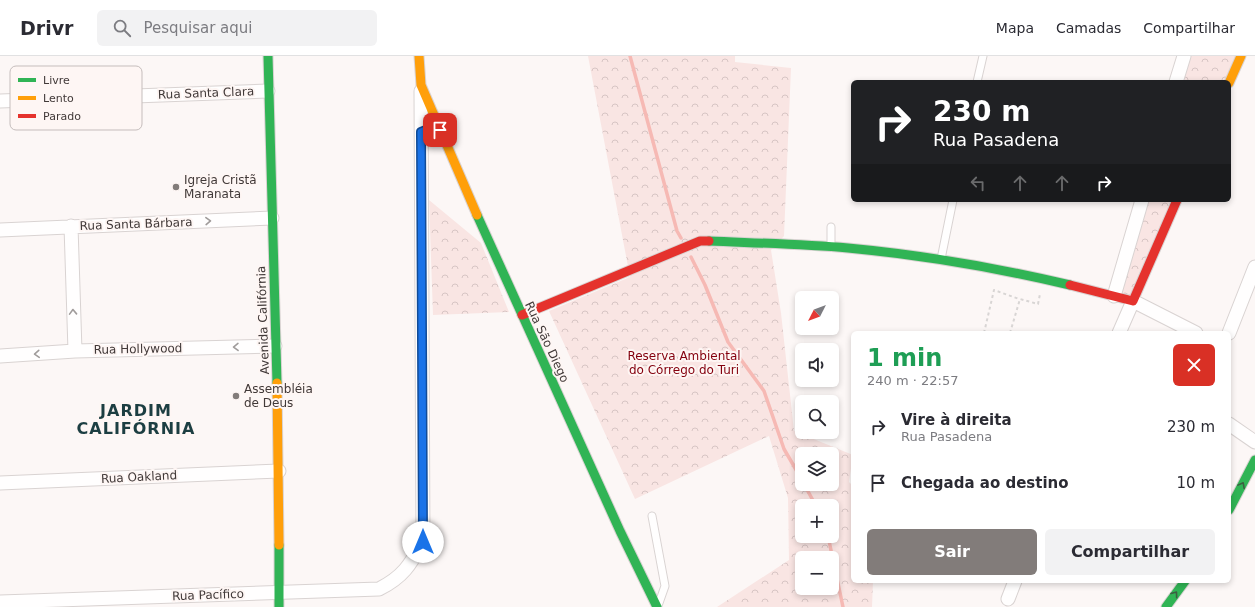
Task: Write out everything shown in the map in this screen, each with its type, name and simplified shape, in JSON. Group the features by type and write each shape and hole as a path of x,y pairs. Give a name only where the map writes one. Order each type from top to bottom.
{"street":[{"name":"Avenida Califórnia","path":"268,56 279,471 279,607"},
{"path":"419,56 420,85"},
{"path":"1177,80 1184,56"},
{"path":"1230,80 1241,56"},
{"name":"Rua São Diego","path":"420,85 496,259 657,607"},
{"name":"Rua Pacífico","path":"0,602 379,589 394,581 409,567 423,542 420,85"},
{"name":"Rua Santa Clara","path":"142,96 268,91"},
{"name":"Rua Santa Clara","path":"0,101 10,101"},
{"path":"421,132 431,128 440,130"},
{"path":"1114,296 1141,202"},
{"path":"1120,331 1176,202"},
{"name":"Rua Santa Bárbara","path":"0,230 272,218"},
{"path":"71,226 74,351"},
{"path":"522,315 700,241 830,247 941,260 1043,279 1133,301 1192,331"},
{"path":"1230,331 1252,282 1255,267"},
{"name":"Rua Hollywood","path":"0,356 74,351 275,346"},
{"path":"1231,425 1255,442"},
{"path":"1231,506 1255,460"},
{"name":"Rua Oakland","path":"0,483 279,471"},
{"path":"1008,599 1014,583"},
{"path":"1166,607 1183,583"}],"lane":[{"path":"977,80 982,56"},
{"path":"941,260 953,202"},
{"path":"830,247 831,227"},
{"path":"652,516 665,586 657,607"}],"path":[{"path":"984,331 994,290 1038,304 1043,279"},
{"path":"1011,331 1020,299"}],"green space":[{"name":"Reserva Ambiental do Córrego do Turi","path":"588,56 735,56 735,62 791,68 784,236 771,250 781,313 795,439 814,439 833,447 795,447 795,491 839,491 839,449 851,454 849,482 851,484 851,583 873,583 872,607 717,607 789,560 788,498 769,436 635,499 549,311 630,277"},
{"path":"1184,56 1241,56 1230,80 1177,80"},
{"path":"429,200 481,243 509,312 433,315"},
{"path":"1141,202 1176,202 1133,301 1114,296"}],"waterway":[{"path":"630,56 677,231 681,238"},
{"path":"691,257 705,285 728,342 764,391 784,449 795,468"},
{"path":"808,491 812,499"},
{"path":"829,543 843,607"}],"traffic: fast":[{"path":"268,56 277,383"},
{"path":"477,215 620,531 657,607"},
{"path":"709,241 848,248 904,254 1015,273 1070,285"},
{"path":"1231,506 1255,460"},
{"path":"279,545 279,607"},
{"path":"1166,607 1184,583"}],"traffic: slow":[{"path":"419,56 421,85 477,215"},
{"path":"1230,80 1241,56"},
{"path":"277,383 279,545"}],"traffic: jam":[{"path":"1070,285 1133,301 1176,202"},
{"path":"522,315 700,241 709,241"}],"place":[{"name":"Igreja Cristã Maranata","path":"176,187"},
{"name":"Assembléia de Deus","path":"236,396"}],"district":[{"name":"JARDIM CALIFÓRNIA","path":"136,419"}],"route":[{"path":"423,542 421,132 431,128 440,130"}]}
